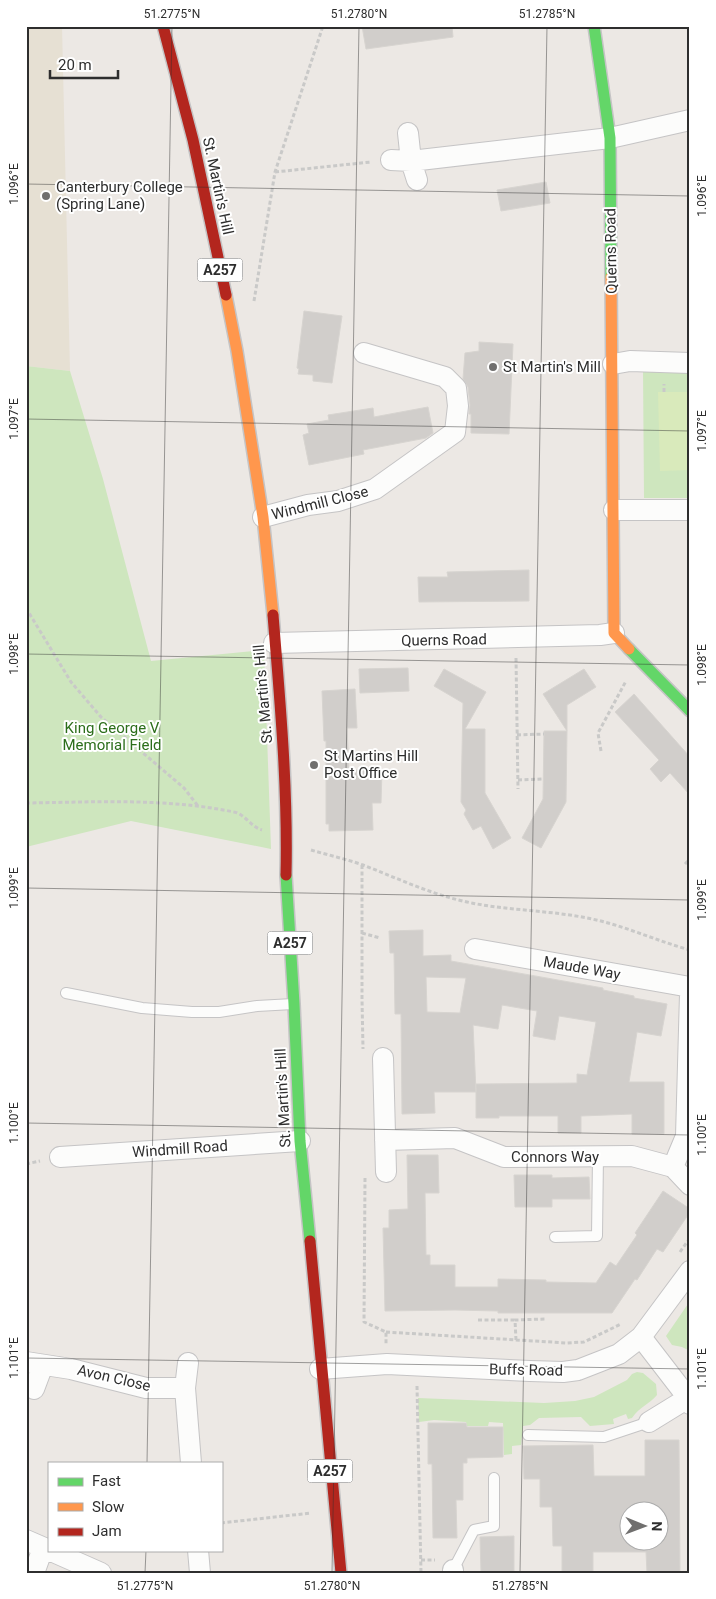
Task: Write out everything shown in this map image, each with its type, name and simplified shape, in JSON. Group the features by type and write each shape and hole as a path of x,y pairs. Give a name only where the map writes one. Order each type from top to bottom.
{"main road":[{"name":"St. Martin's Hill","path":"163,26 193,140 232,326 263,518 284,751 287,836 286,880 300,1141 320,1368"},
{"name":"Querns Road","path":"594,26 610,138 614,633"},
{"path":"614,633 690,711"},
{"name":"A257","path":"320,1368 340,1573"}],"street":[{"path":"391,160 414,171 610,138 690,120"},
{"path":"408,132 414,171"},
{"name":"Windmill Close","path":"263,518 308,505 338,501 375,489 455,432 458,406 456,388 445,377 364,353"},
{"path":"613,364 630,361 690,363"},
{"path":"614,510 690,510"},
{"name":"Querns Road","path":"274,644 515,638 614,633"},
{"name":"Maude Way","path":"475,948 690,988"},
{"path":"690,994 686,1136 673,1167 690,1185"},
{"path":"383,1058 386,1172"},
{"name":"Connors Way","path":"385,1140 455,1138 504,1157 632,1156 673,1167"},
{"name":"Windmill Road","path":"60,1157 300,1141"},
{"name":"Buffs Road","path":"320,1368 387,1364 564,1372 592,1365 619,1354 641,1337 690,1270"},
{"path":"641,1337 689,1401 649,1422"},
{"name":"Avon Close","path":"34,1389 34,1363 71,1369 146,1388 185,1388"},
{"path":"188,1363 185,1388 191,1462"},
{"path":"34,1573 42,1547"},
{"path":"53,1552 101,1573"},
{"path":"198,1552 200,1573"}],"lane":[{"path":"66,993 142,1008 192,1012 219,1012 257,1006 294,1004"},
{"path":"555,1237 597,1236 598,1156"},
{"path":"528,1435 604,1437 649,1422"},
{"path":"453,1572 474,1530 494,1526 494,1478"}],"path":[{"path":"253,304 275,172 323,26"},
{"path":"275,172 391,160"},
{"path":"26,608 71,682 101,717 184,788 198,806"},
{"path":"515,638 518,788"},
{"path":"601,751 598,733 638,658"},
{"path":"517,736 544,734"},
{"path":"518,780 544,779"},
{"path":"26,803 134,802 198,806 237,812 256,829 287,836"},
{"path":"309,859 308,849 362,865 426,890 467,902 594,919 690,950"},
{"path":"685,864 690,859"},
{"path":"362,933 380,938"},
{"path":"678,1254 690,1238"},
{"path":"478,1320 545,1319"},
{"path":"515,1320 516,1340"},
{"path":"386,1332 567,1343 584,1342 622,1323"},
{"path":"416,1366 421,1573"},
{"path":"222,1523 334,1510"}],"shaded area":[{"name":"Canterbury College (Spring Lane)","path":"26,26 62,26 70,371 26,366"}],"green space":[{"name":"King George V Memorial Field","path":"26,366 70,371 103,479 151,661 264,650 271,849 131,821 26,847"},
{"path":"643,369 660,373 690,373 690,498 644,498"},
{"path":"658,392 690,392 690,470 660,471"},
{"path":"690,1301 690,1351 672,1345 666,1336"},
{"path":"637,1372 643,1373 656,1384 657,1395 632,1418 628,1419 626,1414 613,1419 614,1424 590,1426 581,1417 539,1418 530,1425 523,1426 521,1445 512,1446 512,1454 504,1455 503,1423 489,1422 488,1426 467,1426 466,1422 434,1420 419,1422 418,1398 544,1403 575,1401 594,1397 627,1380 632,1374"}],"building":[{"path":"362,26 452,26 453,37 366,49"},
{"path":"546,182 550,203 501,211 497,190"},
{"path":"304,311 342,316 332,383 313,381 313,375 298,374 299,369 297,368"},
{"path":"479,342 513,344 509,434 471,433 468,387 463,379 465,353 479,351"},
{"path":"428,407 433,433 426,438 363,450 364,454 309,465 303,435 309,433 307,424 329,420 328,415 373,408 374,417"},
{"path":"529,570 529,601 419,602 418,577 448,577 447,572"},
{"path":"408,668 409,691 360,693 359,669"},
{"path":"444,669 486,692 465,729 485,729 485,793 511,838 493,849 481,826 473,830 464,814 466,810 461,802 463,703 434,686"},
{"path":"584,669 596,687 567,705 567,731 543,694"},
{"path":"355,689 357,728 347,728 349,770 382,770 381,803 372,803 373,830 329,831 329,824 326,824 326,741 324,741 322,691"},
{"path":"634,694 690,757 690,795 670,773 661,782 650,769 659,760 615,712"},
{"path":"544,731 567,731 566,802 541,848 522,838 543,799"},
{"path":"423,930 423,956 451,955 451,961 603,988 603,990 634,996 634,998 667,1004 661,1036 637,1032 629,1082 664,1082 664,1134 632,1134 632,1114 581,1116 581,1133 558,1133 558,1116 476,1118 476,1092 434,1092 435,1113 402,1114 401,1014 395,1014 394,953 390,953 389,931","holes":["426,977 466,978 460,1013 427,1012","502,1005 537,1011 533,1036 555,1040 559,1016 596,1022 587,1075 577,1074 577,1083 476,1084 476,1092 473,1025 498,1029"]},
{"path":"407,1155 438,1155 439,1193 425,1193 426,1255 430,1255 430,1265 455,1265 455,1287 498,1287 498,1279 596,1283 610,1262 616,1266 663,1191 690,1209 690,1212 663,1252 657,1249 612,1313 498,1313 498,1311 455,1310 385,1311 383,1228 389,1228 389,1210 408,1209"},
{"path":"514,1175 552,1175 552,1178 589,1177 590,1199 552,1199 552,1207 515,1207"},
{"path":"428,1423 466,1423 467,1427 503,1427 503,1457 467,1458 467,1463 463,1463 463,1500 456,1500 457,1538 433,1538 432,1464 428,1464"},
{"path":"645,1440 679,1440 680,1573 647,1573 646,1552 668,1552 668,1502 618,1502 618,1552 593,1552 593,1573 562,1573 562,1546 553,1546 552,1507 540,1507 540,1479 524,1479 523,1446 593,1445 594,1476 645,1476"},
{"path":"514,1536 514,1573 481,1573 480,1537"}],"traffic: fast":[{"path":"594,26 610,138 611,277"},
{"path":"629,649 690,711"},
{"path":"286,875 300,1141 310,1241"}],"traffic: slow":[{"path":"611,277 614,633 629,649"},
{"path":"226,295 237,351 263,517 273,615"}],"traffic: jam":[{"path":"163,26 193,140 226,295"},
{"path":"273,615 285,777 286,875"},
{"path":"310,1241 341,1573"}],"place":[{"name":"Canterbury College (Spring Lane)","path":"46,196"},
{"name":"St Martin's Mill","path":"493,367"},
{"name":"St Martins Hill Post Office","path":"314,765"}]}
